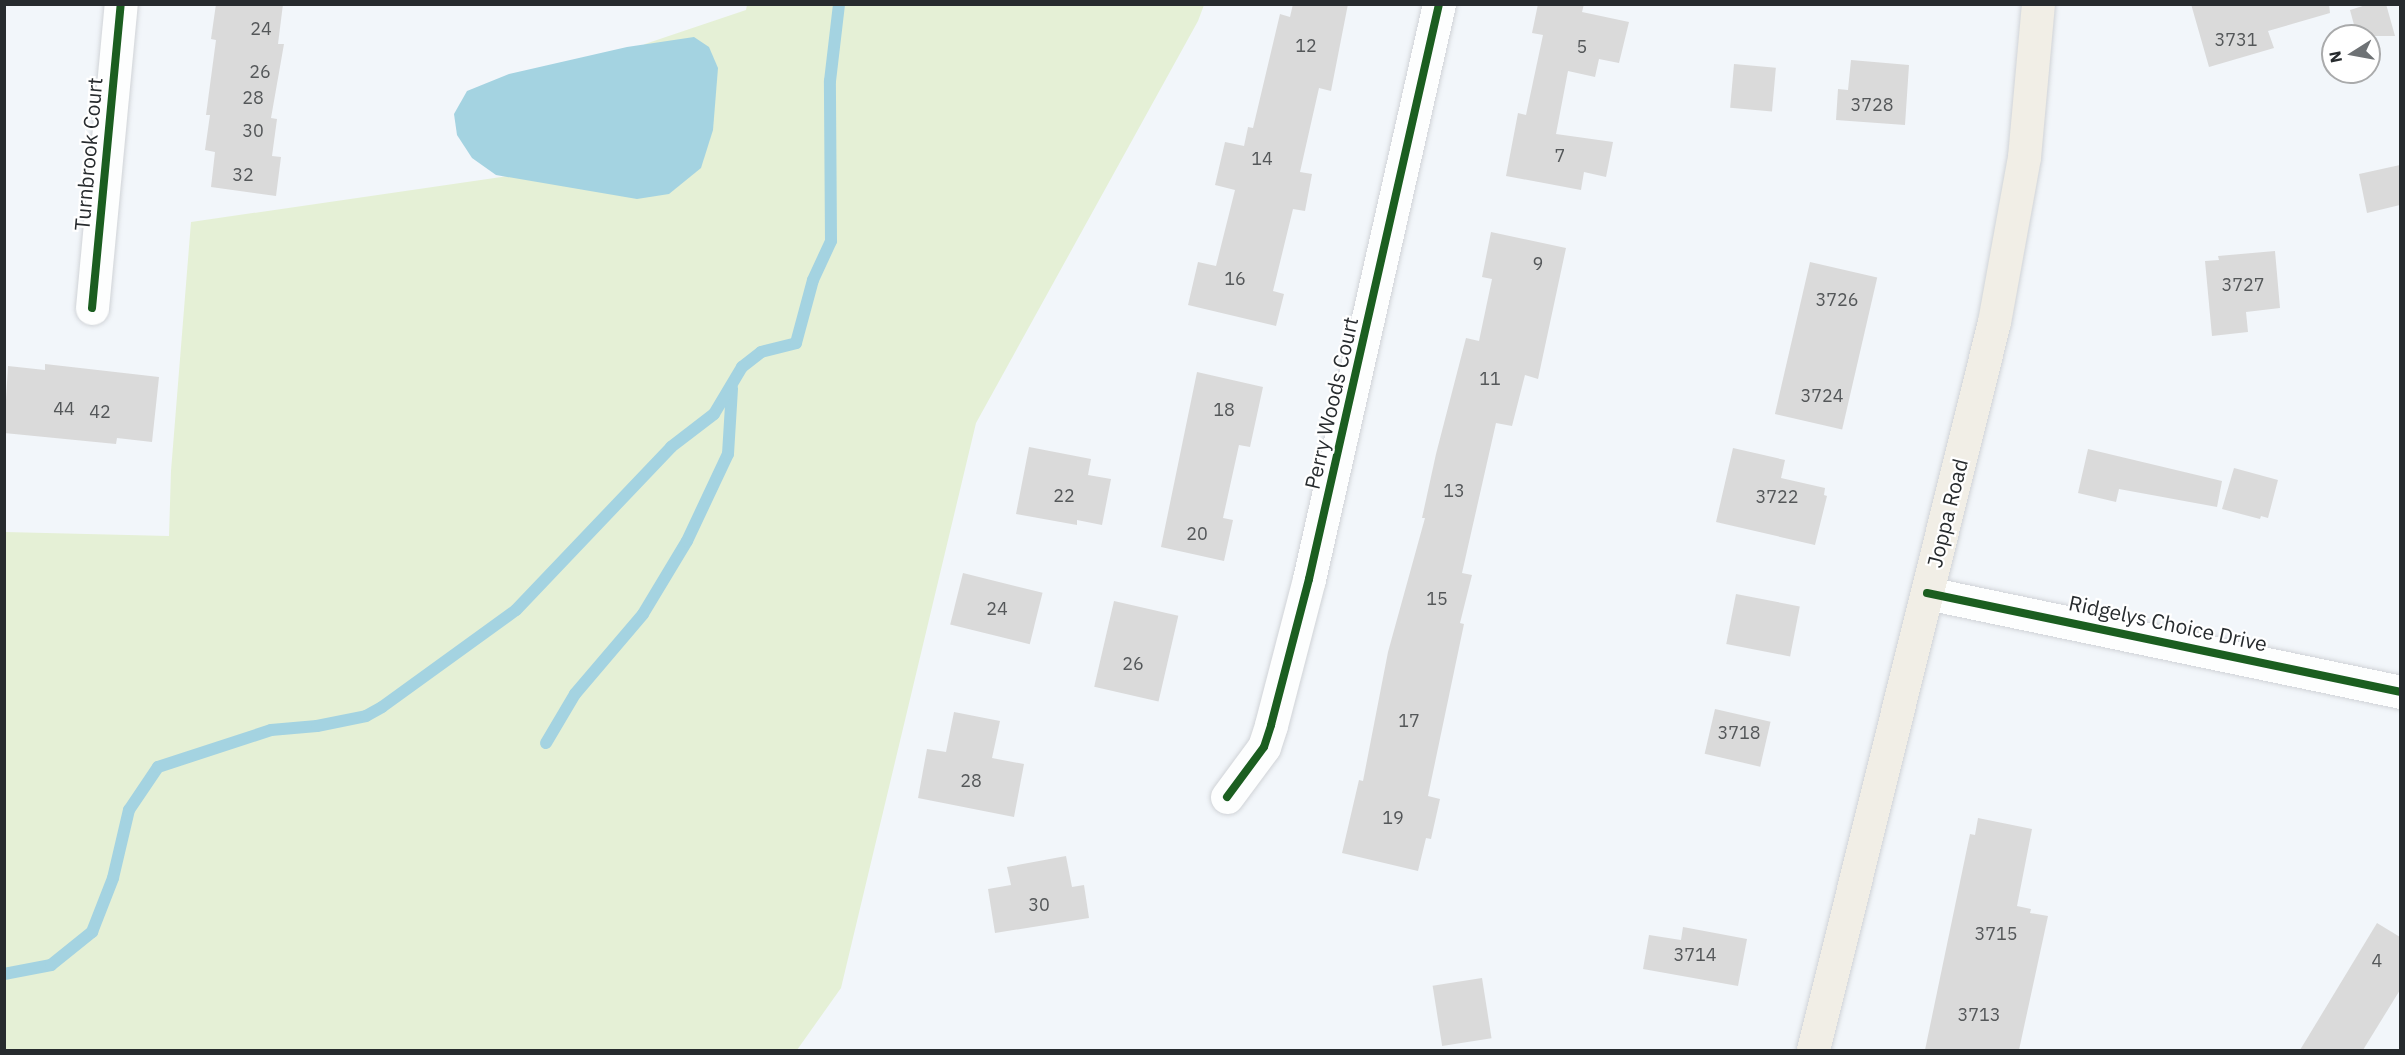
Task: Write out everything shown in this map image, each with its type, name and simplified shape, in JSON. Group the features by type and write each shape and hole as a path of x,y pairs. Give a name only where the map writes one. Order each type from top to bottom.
{"main road":[{"name":"Joppa Road","path":"1813,1050 2006,268 2031,106 2038,4"}],"street":[{"name":"Turnbrook Court","path":"92,308 121,4"},
{"name":"Perry Woods Court","path":"1227,797 1264,747 1271,725 1312,567 1439,4"},
{"name":"Ridgelys Choice Drive","path":"1927,593 2400,692"}],"green space":[{"path":"747,5 1204,5 1198,21 976,423 841,988 797,1050 5,1050 5,532 169,536 171,471 191,222 585,165 589,91 645,44 746,10"}],"water":[{"path":"694,37 709,47 718,68 713,130 701,168 669,194 637,199 496,175 472,158 457,135 454,114 467,91 509,74 627,47"}],"building":[{"path":"216,4 283,4 278,44 284,44 271,118 277,119 272,156 281,157 276,196 211,187 215,152 205,150 210,115 206,115 216,40 211,39"},
{"path":"1293,4 1348,4 1331,91 1319,88 1300,172 1312,174 1305,211 1293,209 1273,291 1284,294 1276,326 1188,305 1198,262 1216,266 1235,190 1215,185 1225,142 1244,146 1248,127 1253,128 1280,14 1290,17"},
{"path":"1538,4 1584,4 1582,12 1629,22 1619,63 1599,59 1595,77 1568,71 1556,134 1613,142 1606,177 1584,172 1581,190 1506,176 1518,113 1526,115 1543,35 1532,33"},
{"path":"2191,4 2329,4 2330,13 2268,31 2274,48 2209,67"},
{"path":"2369,4 2386,4 2395,36 2381,36 2381,24 2354,24 2350,10"},
{"path":"1851,60 1909,65 1905,125 1836,120 1838,89 1848,90"},
{"path":"1734,64 1776,68 1772,111 1730,108"},
{"path":"2400,165 2400,205 2367,213 2359,174"},
{"path":"1491,232 1566,248 1538,379 1525,375 1512,426 1496,423 1462,573 1472,575 1460,623 1464,624 1428,796 1440,799 1431,839 1426,838 1418,871 1342,853 1359,780 1363,781 1388,652 1425,518 1422,518 1436,454 1466,338 1479,341 1492,279 1482,277"},
{"path":"2275,251 2280,308 2246,312 2248,332 2212,336 2205,261 2219,260 2218,256"},
{"path":"1810,262 1877,278 1842,430 1775,414"},
{"path":"45,364 159,377 152,442 117,438 116,444 4,433 8,366 45,370"},
{"path":"1197,372 1263,387 1250,447 1239,445 1223,518 1233,520 1224,561 1161,547"},
{"path":"1029,447 1091,459 1088,475 1111,479 1102,525 1077,520 1077,525 1016,514"},
{"path":"1733,448 1785,460 1781,478 1825,488 1824,495 1827,496 1815,545 1716,522"},
{"path":"2088,449 2222,481 2217,507 2119,489 2116,502 2078,493"},
{"path":"2234,468 2278,480 2268,518 2261,516 2260,519 2222,509"},
{"path":"963,573 1043,593 1030,644 950,624"},
{"path":"1736,594 1800,606 1790,656 1726,644"},
{"path":"1114,601 1178,616 1159,702 1094,687"},
{"path":"1715,709 1771,722 1760,767 1705,754"},
{"path":"954,712 1000,721 992,758 1024,764 1014,817 918,798 927,749 946,752"},
{"path":"1978,818 2032,829 2017,906 2031,909 2030,913 2048,916 2019,1050 1925,1050 1970,834 1975,835"},
{"path":"1066,856 1072,887 1084,885 1089,918 995,933 988,889 1011,885 1007,867"},
{"path":"2377,923 2400,937 2400,990 2363,1050 2300,1050"},
{"path":"1683,927 1747,939 1738,986 1643,969 1649,935 1681,940"},
{"path":"1482,978 1492,1038 1442,1046 1433,986"}],"waterway":[{"path":"4,974 51,965 92,932 113,878 129,810 158,767 271,730 317,726 366,716 382,707 516,610 671,447 714,414 742,367 761,352 796,343 813,280 831,241 830,81 839,4"},
{"path":"546,743 575,694 643,614 687,541 728,454 732,388"}],"cycle path":[{"path":"92,308 121,4"},
{"path":"1227,797 1264,747 1271,725 1309,579 1439,4"},
{"path":"1927,593 2400,692"}]}
